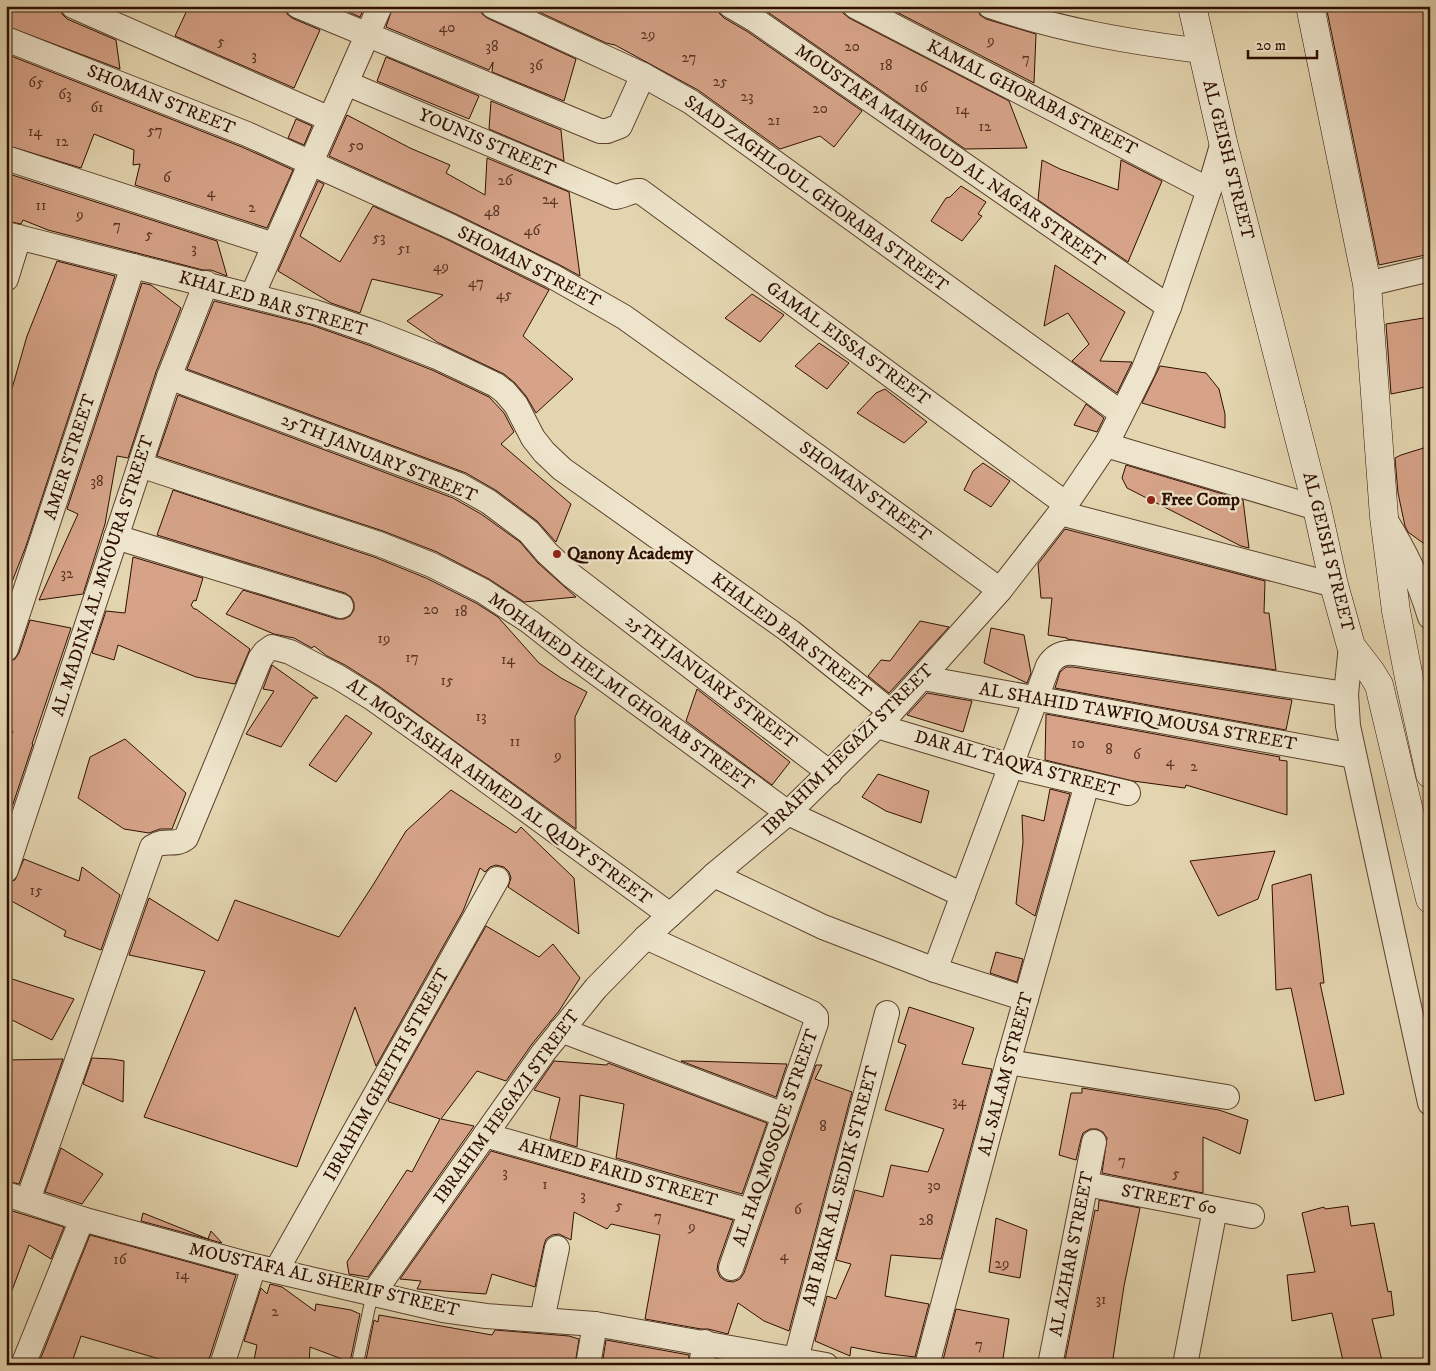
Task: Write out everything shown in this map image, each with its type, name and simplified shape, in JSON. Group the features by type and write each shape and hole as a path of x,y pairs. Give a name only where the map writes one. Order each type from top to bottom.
{"main road":[{"name":"AL GEISH STREET","path":"1192,6 1223,142 1351,646"},
{"path":"1310,6 1367,284 1384,517 1396,611 1430,774"},
{"path":"1351,646 1379,685 1430,899"}],"street":[{"path":"73,6 330,119"},
{"path":"298,6 600,131 607,131 620,126 643,75"},
{"path":"252,296 380,6"},
{"name":"SAAD ZAGHLOUL GHORABA STREET","path":"493,6 643,75 691,102 1121,413"},
{"name":"MOUSTAFA MAHMOUD AL NAGAR STREET","path":"731,6 755,20 1169,307"},
{"name":"KAMAL GHORABA STREET","path":"855,6 1209,190"},
{"path":"990,6 1079,31 1134,42 1202,51"},
{"name":"SHOMAN STREET","path":"6,39 247,134 311,162 552,276 624,317 1000,590"},
{"name":"YOUNIS STREET","path":"346,83 615,197 628,193"},
{"name":"IBRAHIM HEGAZI STREET","path":"372,1295 543,1053 596,988 646,937 714,875 788,814 884,719 923,678 1000,590 1063,508 1106,445 1143,370 1169,307 1209,190 1223,142"},
{"path":"6,158 274,245"},
{"name":"GAMAL EISSA STREET","path":"628,193 634,190 640,191 1063,508"},
{"path":"6,279 13,236"},
{"name":"KHALED BAR STREET","path":"13,236 206,283 315,312 376,333 496,385 516,405 533,438 544,452 562,469 790,632 884,719"},
{"name":"AMER STREET","path":"6,649 133,266"},
{"path":"1367,284 1430,269"},
{"name":"AL MADINA AL MNOURA STREET","path":"6,870 169,377 206,283"},
{"name":"25TH JANUARY STREET","path":"169,377 459,485 489,502 529,532 547,553 571,575 830,773"},
{"path":"1106,445 1317,508"},
{"name":"MOHAMED HELMI GHORAB STREET","path":"140,465 379,544 432,565 483,591 530,622 788,814 963,895"},
{"path":"1063,508 1334,585"},
{"path":"1384,517 1404,549 1416,575 1430,617"},
{"path":"116,537 341,606"},
{"name":"AL GEISH STREET","path":"1351,646 1346,694 1348,726 1430,1103"},
{"name":"AL MOSTASHAR AHMED AL QADY STREET","path":"17,1197 152,847 159,842 178,843 186,838 260,659 272,647 290,652 338,677 372,698 670,915"},
{"path":"935,970 1048,666 1058,655 1074,653 1346,694"},
{"name":"AL SHAHID TAWFIQ MOUSA STREET","path":"923,678 1354,756"},
{"name":"DAR AL TAQWA STREET","path":"884,719 1011,766 1128,794"},
{"name":"AL SALAM STREET","path":"927,1365 1008,1062 1087,784"},
{"path":"714,875 823,927 935,970 1026,999"},
{"name":"IBRAHIM GHEITH STREET","path":"222,1365 265,1269 497,880"},
{"name":"AL HAQ MOSQUE STREET","path":"646,937 815,1015 816,1023 731,1268"},
{"name":"ABI BAKR AL SEDIK STREET","path":"796,1359 887,1013"},
{"path":"561,1030 784,1115"},
{"path":"1008,1062 1227,1097"},
{"name":"AHMED FARID STREET","path":"485,1135 750,1211"},
{"name":"AL AZHAR STREET","path":"1050,1365 1094,1142"},
{"name":"STREET 60","path":"1086,1184 1252,1216"},
{"name":"MOUSTAFA AL SHERIF STREET","path":"17,1197 82,1219 265,1269 443,1310 486,1316 595,1324 703,1354 796,1359 822,1364"},
{"path":"1185,1365 1215,1209"},
{"path":"23,1365 82,1219"},
{"path":"542,1320 557,1248"},
{"path":"588,1365 595,1324"}],"lane":[{"path":"357,1365 372,1295"}],"building":[{"path":"6,6 59,6 62,14 67,19 116,40 120,69 6,26"},
{"path":"189,6 285,6 287,14 292,18 320,30 294,88 175,36"},
{"path":"335,6 365,6 360,17"},
{"path":"393,6 479,6 482,14 487,18 576,59 564,101 492,72 493,62 489,70 386,27"},
{"path":"526,6 717,6 719,13 724,18 748,32 862,111 834,147 820,136 780,149 698,90 615,45 606,43"},
{"path":"759,6 841,6 843,13 849,18 1009,101 1027,148 965,149"},
{"path":"885,6 977,6 980,15 986,19 1036,34 1034,83"},
{"path":"1326,6 1430,6 1430,254 1379,265"},
{"path":"6,54 242,147 293,170 267,228 135,185 140,164 133,165 134,150 94,134 81,168 6,145"},
{"path":"386,57 479,96 469,119 377,81"},
{"path":"491,101 561,130 564,161 489,129"},
{"path":"347,115 410,148 450,165 446,173 485,195 487,158 569,192 580,276 458,215 329,156"},
{"path":"296,119 312,126 304,145 288,138"},
{"path":"1042,160 1060,169 1118,190 1121,160 1162,181 1128,262 1038,200"},
{"path":"6,173 217,241 227,276 211,270 203,270 48,230 23,220 21,224 6,221"},
{"path":"318,181 324,184 300,236 340,262 373,206 446,239 549,290 523,336 573,379 536,413 526,396 504,374 437,342 407,321 443,295 372,279 360,313 331,303 278,271"},
{"path":"961,186 986,202 978,214 982,216 962,241 931,221 946,198 950,197"},
{"path":"57,261 115,276 26,546 8,592 6,592 6,414 27,336"},
{"path":"1055,265 1125,312 1100,361 1132,362 1117,393 1072,361 1089,344 1068,313 1044,326"},
{"path":"142,283 151,285 181,308 156,372 128,458 117,456 105,524 83,594 39,600 78,514 67,509"},
{"path":"752,294 784,315 760,342 725,318"},
{"path":"214,301 311,325 432,370 489,397 504,413 514,432 501,444 571,504 556,542 537,521 497,491 466,473 187,369"},
{"path":"1430,317 1430,386 1391,394 1386,324"},
{"path":"819,343 849,363 827,389 795,366"},
{"path":"1160,366 1206,373 1219,389 1225,414 1225,428 1142,403"},
{"path":"885,389 927,422 904,443 857,413 876,393"},
{"path":"178,395 453,498 481,514 520,542 538,563 576,597 524,602 489,579 437,552 383,531 157,456"},
{"path":"1086,404 1104,418 1097,432 1074,425"},
{"path":"1430,446 1430,548 1408,532 1405,526 1398,493 1395,458"},
{"path":"983,463 1010,481 991,507 964,490 973,471"},
{"path":"1126,465 1243,500 1249,548 1241,546 1127,488 1122,478"},
{"path":"173,490 374,557 426,578 476,603 498,617 539,663 587,692 575,717 576,829 380,687 345,665 327,656 314,646 312,648 294,638 274,634 226,614 243,590 337,619 344,619 350,616 354,610 354,603 351,597 345,593 157,535"},
{"path":"1065,529 1265,581 1264,613 1269,613 1276,670 1048,635 1052,598 1041,598 1038,564"},
{"path":"133,557 203,578 196,601 194,600 191,605 250,649 235,684 196,677 118,645 114,660 92,653 106,611 125,613"},
{"path":"30,620 71,628 6,825 6,748 13,731 6,729 6,672 11,661 19,653"},
{"path":"920,621 949,627 889,693 868,676 881,660 890,661"},
{"path":"991,628 1024,635 1031,673 1027,683 984,663"},
{"path":"272,665 318,698 313,698 281,747 246,734 274,691 263,689"},
{"path":"1066,667 1292,700 1286,730 1055,688 1060,672"},
{"path":"697,689 790,762 772,785 686,721"},
{"path":"927,693 972,701 963,732 907,715"},
{"path":"1046,714 1280,757 1279,760 1287,761 1287,815 1186,785 1185,788 1133,781 1045,760"},
{"path":"346,715 372,733 336,782 309,765"},
{"path":"125,739 186,793 172,829 160,829 149,833 124,829 78,798 90,757"},
{"path":"878,774 929,791 921,823 886,811 862,797"},
{"path":"1050,789 1070,794 1035,916 1016,904 1023,842 1022,815 1044,821"},
{"path":"451,790 516,833 521,827 574,878 579,934 508,887 511,878 509,872 504,867 496,865 490,867 485,872 480,868 463,911 376,1066 355,1007 297,1167 144,1117 205,971 129,955 149,898 218,941 235,900 339,937 406,831"},
{"path":"1275,851 1258,899 1218,916 1190,861"},
{"path":"24,859 79,881 82,867 120,895 101,950 64,936 66,931 6,898 6,883 15,880"},
{"path":"1311,874 1324,983 1320,983 1344,1094 1315,1101 1291,988 1276,990 1272,885"},
{"path":"486,926 539,957 553,944 580,978 559,1011 532,1044 506,1081 477,1071 441,1119 474,1126 368,1277 349,1274 347,1262 407,1170 412,1172 440,1119 389,1102 388,1100"},
{"path":"996,952 1023,959 1017,982 990,973"},
{"path":"6,977 74,999 52,1040 6,1017"},
{"path":"909,1007 974,1028 962,1064 992,1069 941,1259 891,1255 885,1296 929,1304 915,1357 851,1347 850,1356 815,1341 827,1296 836,1299 851,1264 836,1260 855,1190 883,1197 891,1165 928,1172 944,1129 885,1110 906,1045 898,1042"},
{"path":"92,1058 124,1061 123,1102 83,1084"},
{"path":"63,1059 19,1184 6,1181 6,1060"},
{"path":"554,1061 607,1065 608,1063 767,1123 742,1194 616,1158 624,1104 580,1095 577,1147 550,1139 560,1098 534,1090"},
{"path":"681,1061 691,1061 787,1064 776,1097"},
{"path":"816,1065 822,1065 815,1079 852,1092 789,1331 764,1321 738,1303 728,1334 645,1319 660,1235 611,1224 607,1229 574,1212 571,1240 559,1234 552,1235 546,1239 535,1287 492,1274 486,1294 417,1289 421,1281 400,1279 491,1151 733,1220 717,1270 720,1277 726,1281 733,1282 740,1279 744,1273"},
{"path":"1082,1088 1219,1110 1248,1120 1240,1154 1203,1137 1203,1193 1102,1173 1107,1138 1103,1132 1097,1129 1090,1129 1083,1133 1076,1160 1059,1155 1071,1093 1082,1093"},
{"path":"61,1148 103,1174 82,1204 45,1192"},
{"path":"1099,1200 1140,1208 1124,1286 1112,1365 1064,1365 1095,1210 1098,1211"},
{"path":"1348,1206 1351,1226 1374,1223 1388,1292 1391,1291 1394,1315 1372,1319 1383,1365 1344,1365 1332,1313 1292,1321 1287,1275 1315,1272 1302,1213 1324,1207 1325,1209"},
{"path":"6,1209 64,1227 51,1259 29,1245 8,1301 6,1300"},
{"path":"143,1213 208,1239 211,1231 222,1243 141,1221"},
{"path":"996,1218 1027,1230 1020,1278 989,1272"},
{"path":"90,1235 236,1275 206,1365 180,1365 81,1336 71,1365 38,1365"},
{"path":"270,1284 282,1287 315,1311 316,1304 351,1310 360,1314 350,1362 310,1347 309,1365 253,1365 257,1345 244,1341 261,1288 267,1294"},
{"path":"956,1309 1009,1319 1002,1365 961,1365 943,1360"},
{"path":"379,1315 492,1335 495,1330 569,1336 579,1339 575,1365 365,1365 374,1320 378,1322"},
{"path":"606,1340 689,1355 688,1365 602,1365"}],"place":[{"name":"Free Comp","path":"1151,500"},
{"name":"Qanony Academy","path":"557,554"}]}
